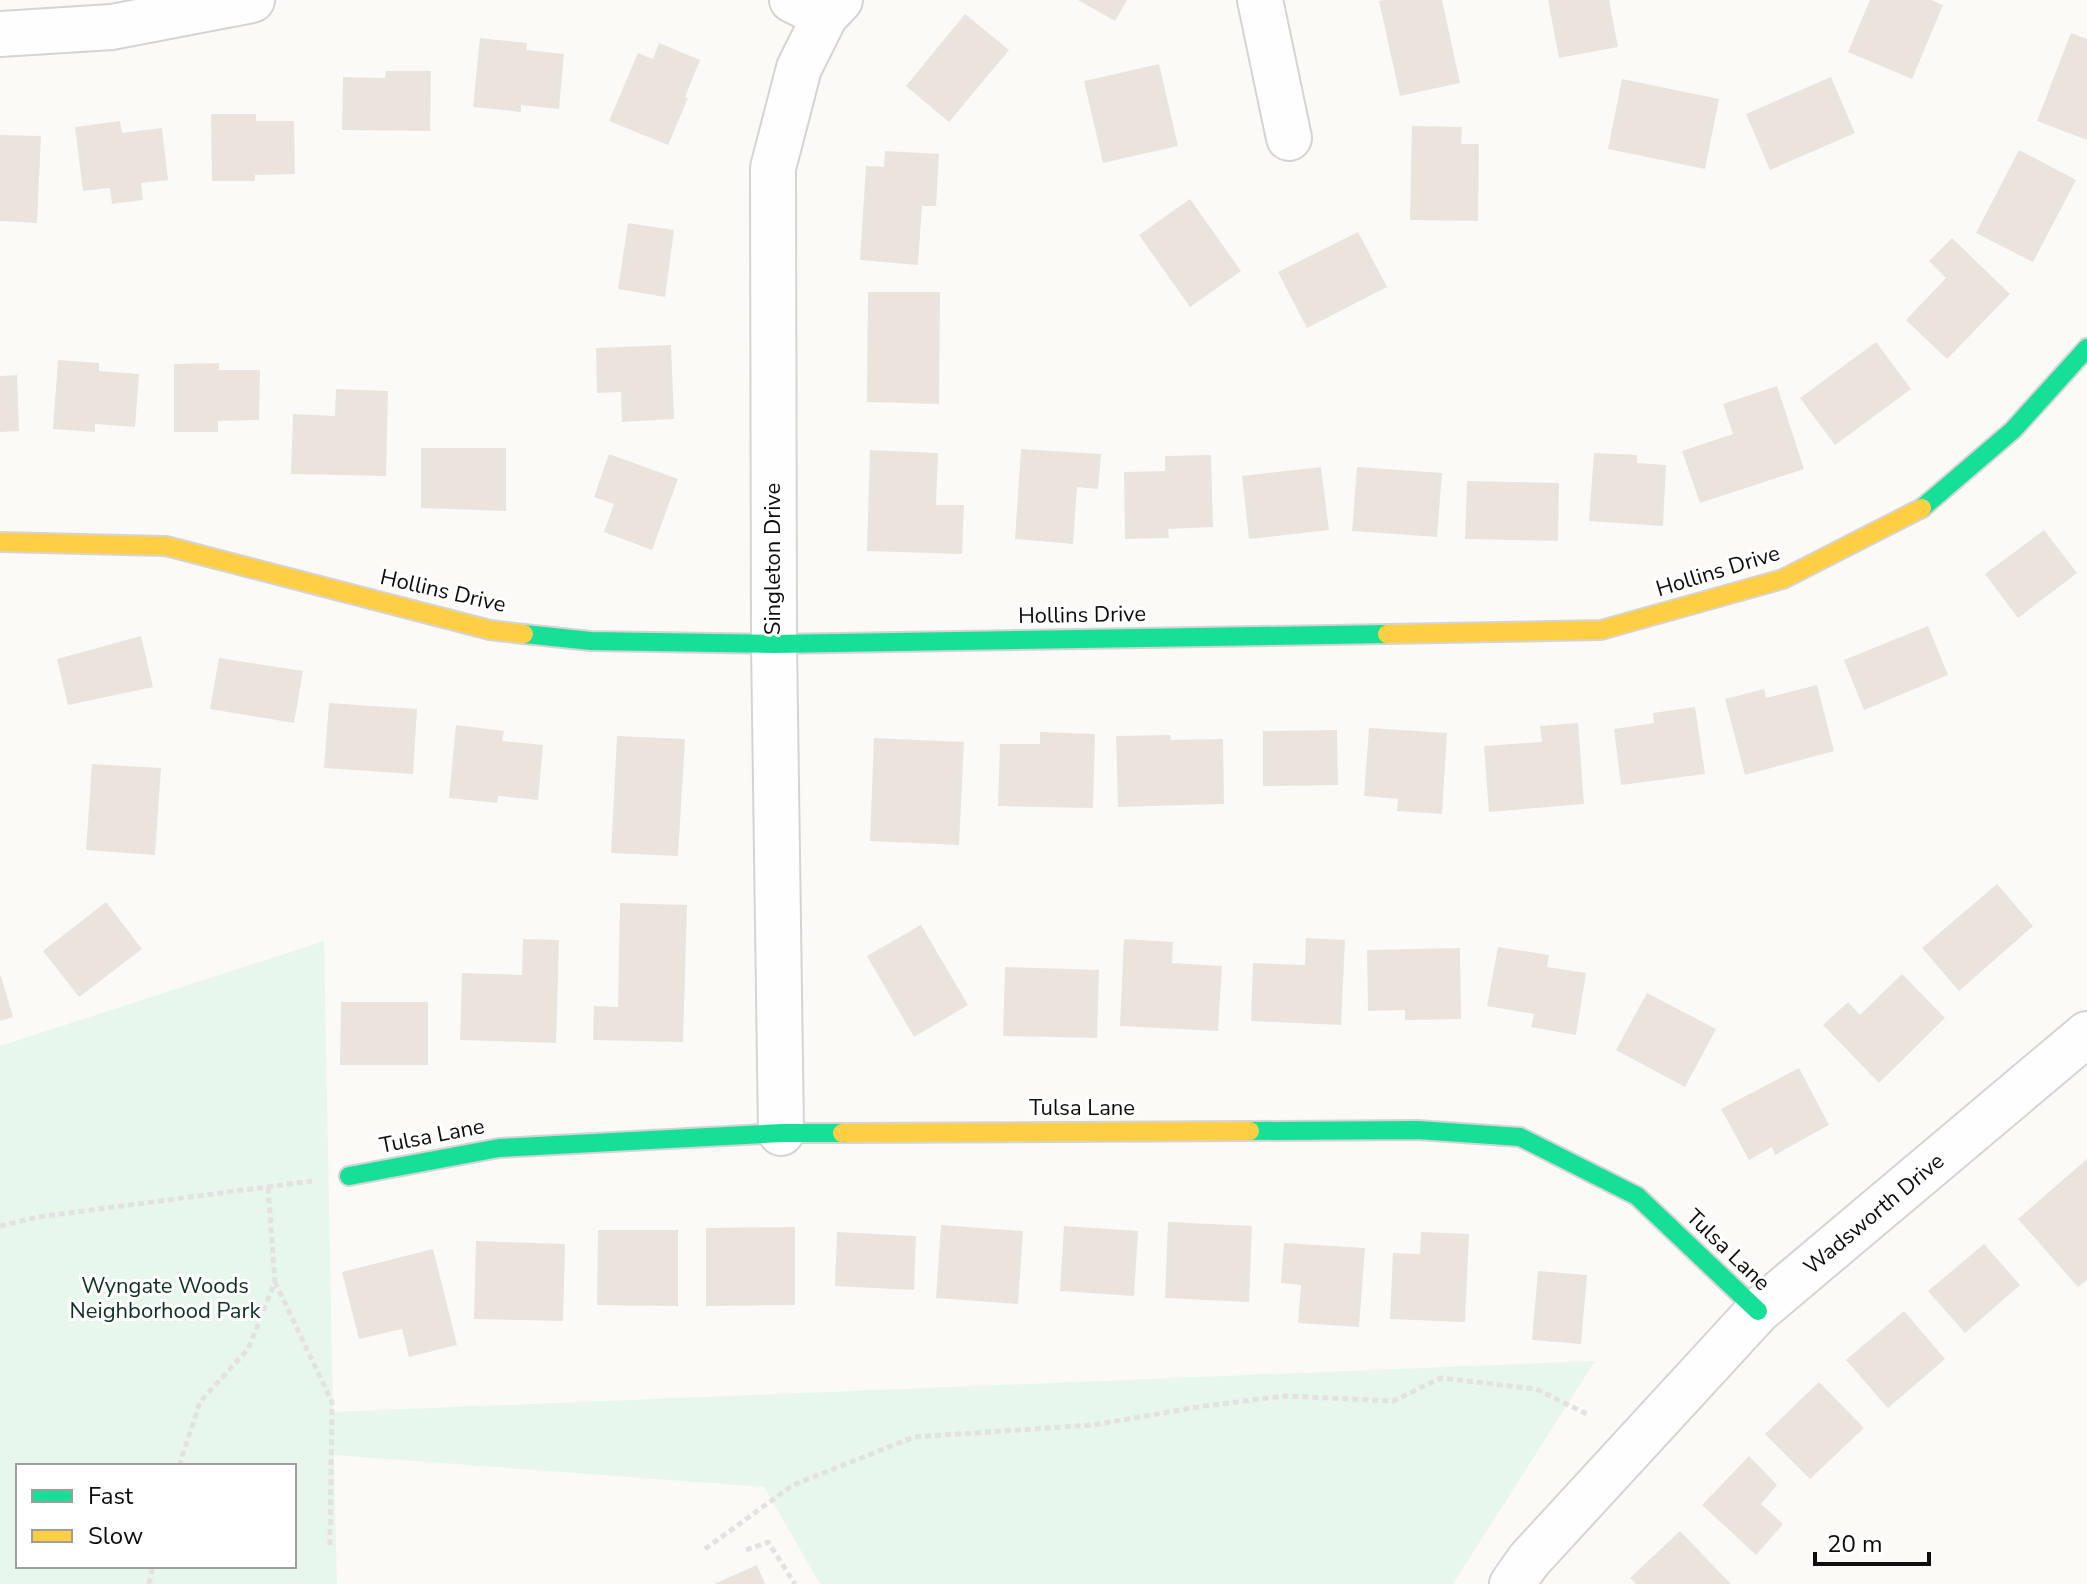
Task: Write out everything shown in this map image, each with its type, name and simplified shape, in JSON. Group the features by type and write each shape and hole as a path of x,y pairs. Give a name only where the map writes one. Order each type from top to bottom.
{"street":[{"path":"0,34 112,27 252,0"},
{"path":"1260,0 1289,138"},
{"name":"Singleton Drive","path":"781,1133 774,644 773,168 819,5"},
{"name":"Hollins Drive","path":"0,542 166,546 490,630 591,641 774,644 1601,630 1783,579 1920,509 2013,430 2087,348"},
{"name":"Wadsworth Drive","path":"1512,1584 1529,1560 1758,1311 2087,1034"},
{"name":"Tulsa Lane","path":"349,1176 499,1148 781,1133 1418,1130 1520,1137 1637,1196 1758,1311"}],"path":[{"path":"0,1226 38,1217 349,1176"},
{"path":"268,1187 275,1282 332,1402 330,1548"},
{"path":"180,1464 200,1402 248,1349 275,1282"},
{"path":"705,1549 793,1485 914,1437 1093,1425 1285,1396 1393,1401 1441,1378 1536,1389 1587,1414"},
{"path":"746,1550 768,1542 795,1584"}],"green space":[{"name":"Wyngate Woods Neighborhood Park","path":"324,941 333,1412 1595,1361 1453,1584 820,1584 764,1487 334,1455 337,1584 0,1584 0,1046"}],"building":[{"path":"1078,0 1127,0 1115,21"},
{"path":"1442,0 1460,83 1400,96 1379,1"},
{"path":"1548,0 1609,0 1618,47 1559,58"},
{"path":"1870,0 1931,0 1943,5 1912,79 1848,52"},
{"path":"965,14 1009,50 949,122 906,86"},
{"path":"2071,33 2087,39 2087,140 2037,121"},
{"path":"480,38 527,43 526,50 564,54 559,109 521,105 521,112 473,107"},
{"path":"659,43 700,60 668,145 609,121 638,53 653,59"},
{"path":"1159,64 1178,146 1103,163 1084,81"},
{"path":"386,71 431,71 430,131 342,130 343,77 385,78"},
{"path":"1831,77 1855,133 1770,170 1746,114"},
{"path":"1622,79 1719,99 1705,169 1608,149"},
{"path":"211,114 256,114 256,121 294,121 295,174 255,175 255,181 212,181"},
{"path":"120,121 122,133 162,128 168,180 141,183 143,200 112,204 110,188 83,191 75,127"},
{"path":"1412,126 1462,127 1461,144 1479,144 1478,221 1410,220"},
{"path":"0,135 41,136 37,223 0,221"},
{"path":"2019,150 2076,180 2033,262 1976,233"},
{"path":"885,151 939,154 936,206 922,206 918,265 860,260 866,166 884,167"},
{"path":"1190,199 1241,271 1190,307 1139,235"},
{"path":"628,223 674,230 665,297 618,289"},
{"path":"1358,232 1387,287 1307,328 1278,272"},
{"path":"1952,238 2010,294 1947,359 1906,320 1946,278 1929,261"},
{"path":"868,292 940,292 939,404 867,402"},
{"path":"1876,342 1911,389 1835,445 1800,398"},
{"path":"671,345 674,419 622,422 621,392 597,393 596,348"},
{"path":"58,360 99,363 99,371 139,374 135,427 95,424 95,432 53,429"},
{"path":"219,363 219,370 260,370 259,420 218,421 218,432 174,432 174,364"},
{"path":"17,375 19,431 0,432 0,376"},
{"path":"1777,386 1804,469 1700,503 1682,451 1733,434 1723,404"},
{"path":"336,389 388,391 386,476 291,474 293,414 335,416"},
{"path":"421,448 506,448 506,511 421,508"},
{"path":"1021,449 1101,454 1098,489 1077,487 1073,544 1015,539"},
{"path":"870,450 938,453 936,505 964,505 962,554 867,551"},
{"path":"1594,453 1637,455 1637,463 1666,465 1663,526 1589,521"},
{"path":"609,454 678,479 652,550 604,532 614,504 594,497"},
{"path":"1211,455 1213,527 1168,529 1169,538 1125,539 1124,472 1165,471 1165,456"},
{"path":"1321,467 1329,530 1249,539 1242,476"},
{"path":"1357,467 1442,473 1437,537 1352,531"},
{"path":"1467,481 1559,483 1558,541 1465,539"},
{"path":"2044,530 2077,573 2018,618 1985,574"},
{"path":"1928,626 1948,675 1864,710 1844,660"},
{"path":"141,636 153,687 68,705 57,659"},
{"path":"219,658 303,671 294,723 210,709"},
{"path":"1817,685 1834,751 1745,775 1725,699 1764,689 1766,698"},
{"path":"329,703 417,709 413,774 324,768"},
{"path":"1695,707 1705,774 1621,785 1614,729 1654,723 1653,713"},
{"path":"1578,723 1584,804 1489,812 1484,746 1542,742 1540,726"},
{"path":"456,725 504,731 502,741 543,745 538,800 498,796 497,803 449,798"},
{"path":"1369,728 1447,733 1442,814 1397,811 1398,799 1364,796"},
{"path":"1337,730 1338,785 1263,786 1263,731"},
{"path":"1040,732 1095,734 1093,808 998,806 1000,744 1040,744"},
{"path":"1170,735 1171,740 1223,739 1224,804 1118,807 1116,736"},
{"path":"617,736 685,739 678,856 611,853"},
{"path":"874,738 964,742 959,845 870,841"},
{"path":"92,764 161,768 155,855 86,850"},
{"path":"1997,884 2033,926 1959,991 1922,948"},
{"path":"106,902 142,949 79,997 43,951"},
{"path":"620,903 687,905 683,1042 593,1040 594,1006 618,1007"},
{"path":"921,925 968,1005 914,1037 867,956"},
{"path":"1306,938 1345,940 1341,1025 1251,1021 1253,963 1305,965"},
{"path":"523,939 559,940 556,1043 460,1040 462,973 522,975"},
{"path":"1124,939 1173,942 1172,963 1222,966 1218,1031 1120,1026"},
{"path":"1498,947 1549,955 1547,967 1586,973 1576,1035 1531,1027 1534,1014 1487,1006"},
{"path":"1460,948 1461,1019 1405,1020 1405,1010 1368,1011 1367,950"},
{"path":"1005,967 1099,970 1097,1038 1003,1036"},
{"path":"1902,974 1945,1018 1879,1083 1823,1025 1848,1002 1860,1015"},
{"path":"0,977 13,1017 0,1021"},
{"path":"1647,993 1716,1029 1685,1087 1616,1050"},
{"path":"341,1002 428,1002 428,1065 340,1065"},
{"path":"1799,1068 1829,1125 1775,1155 1772,1147 1749,1160 1721,1109"},
{"path":"2087,1159 2087,1280 2078,1287 2018,1219"},
{"path":"1168,1222 1252,1226 1249,1302 1165,1298"},
{"path":"941,1225 1023,1231 1018,1304 936,1298"},
{"path":"1064,1226 1138,1231 1134,1296 1060,1291"},
{"path":"795,1227 795,1305 706,1306 706,1228"},
{"path":"598,1230 678,1230 678,1306 597,1305"},
{"path":"837,1232 916,1236 914,1290 835,1286"},
{"path":"1421,1232 1469,1234 1465,1322 1390,1319 1393,1253 1420,1254"},
{"path":"476,1241 565,1244 563,1321 474,1319"},
{"path":"1284,1243 1365,1248 1359,1327 1298,1323 1301,1285 1281,1283"},
{"path":"1984,1244 2020,1285 1965,1333 1928,1291"},
{"path":"433,1249 457,1345 409,1357 402,1329 359,1339 342,1272"},
{"path":"1538,1271 1587,1275 1581,1344 1532,1340"},
{"path":"1904,1311 1945,1359 1888,1408 1846,1360"},
{"path":"1819,1382 1864,1428 1810,1479 1765,1434"},
{"path":"1749,1456 1777,1485 1761,1504 1783,1524 1756,1555 1702,1505"},
{"path":"1680,1531 1731,1584 1636,1584 1630,1578"},
{"path":"757,1565 765,1584 714,1584"}],"traffic: fast":[{"path":"1922,508 2013,430 2087,348"},
{"path":"524,634 591,641 774,644 1387,634"},
{"path":"1250,1131 1418,1130 1520,1137 1637,1196 1758,1311"},
{"path":"349,1176 499,1148 781,1133 842,1133"}],"traffic: slow":[{"path":"1387,634 1601,630 1783,579 1922,508"},
{"path":"0,542 166,546 490,630 524,634"},
{"path":"842,1133 1250,1131"}]}
